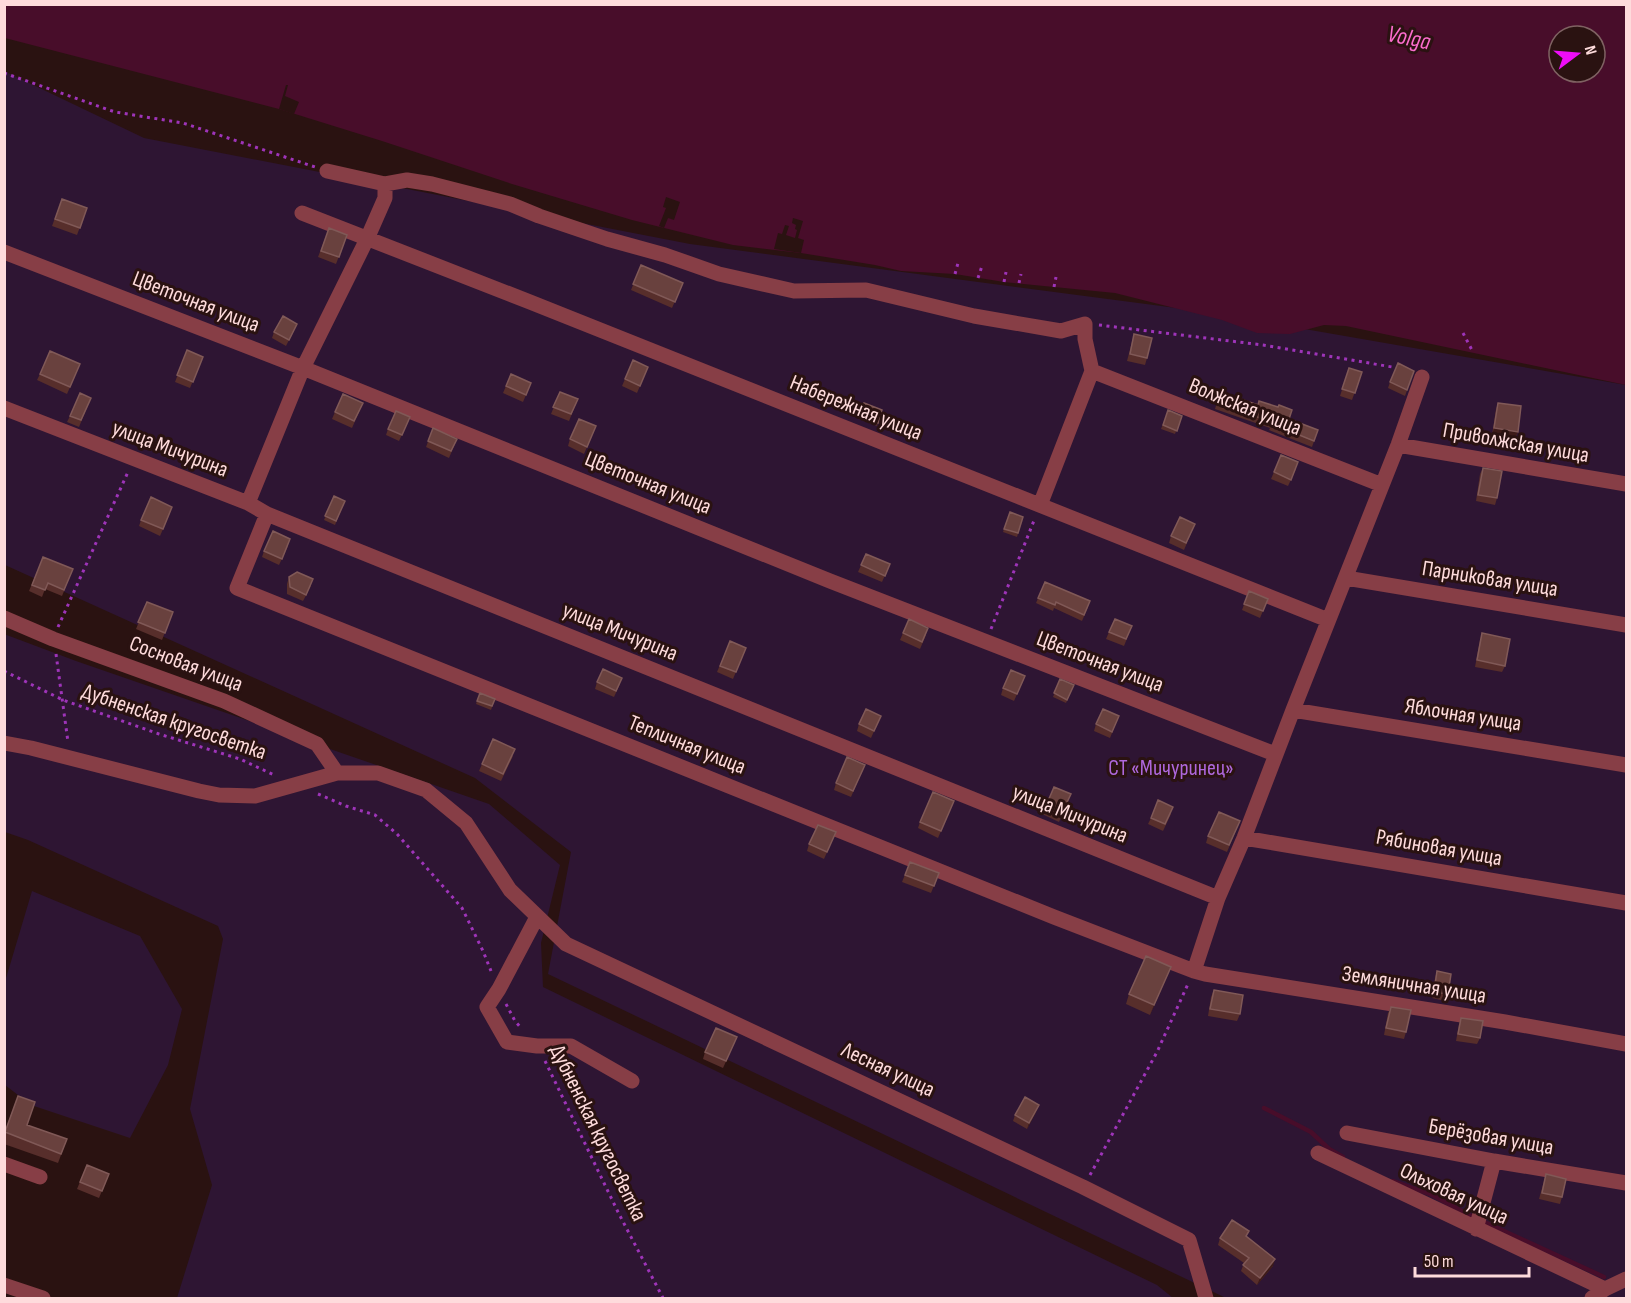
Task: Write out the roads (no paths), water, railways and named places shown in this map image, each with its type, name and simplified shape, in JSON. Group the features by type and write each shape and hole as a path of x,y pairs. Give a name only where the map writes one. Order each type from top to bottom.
{"street":[{"path":"327,171 385,184 407,180 432,184 510,204 607,239 665,255 719,274 794,291 866,290 974,316 1061,331 1085,324 1085,339 1092,371 1040,505"},
{"path":"248,503 303,368 367,239 384,198 385,184"},
{"name":"Набережная улица","path":"303,213 1328,620"},
{"name":"Цветочная улица","path":"4,252 303,368 830,581 1275,754"},
{"name":"Волжская улица","path":"1092,371 1382,485"},
{"path":"1194,971 1218,898 1244,838 1275,754 1346,578 1422,377"},
{"name":"улица Мичурина","path":"4,408 248,503 267,514 1218,898"},
{"name":"Приволжская улица","path":"1398,445 1626,484"},
{"name":"Тепличная улица","path":"267,514 237,588 1021,904 1194,971"},
{"name":"Парниковая улица","path":"1346,578 1626,625"},
{"name":"Сосновая улица","path":"4,618 53,639 224,701 317,744 337,773"},
{"name":"Яблочная улица","path":"1293,710 1626,765"},
{"name":"Лесная улица","path":"4,742 219,795 255,796 337,773 378,773 426,790 466,823 510,890 566,944 1083,1187 1189,1240 1206,1299"},
{"name":"Рябиновая улица","path":"1244,838 1626,903"},
{"path":"537,917 487,1007 507,1042 537,1046 571,1046 632,1081"},
{"name":"Земляничная улица","path":"1194,971 1205,975 1505,1022 1626,1044"},
{"name":"Берёзовая улица","path":"1347,1133 1626,1183"},
{"name":"Ольховая улица","path":"1318,1154 1605,1289"},
{"path":"1476,1229 1494,1161"},
{"path":"4,1164 40,1177"},
{"path":"1592,1299 1605,1289 1626,1280"},
{"path":"4,1285 43,1299"}],"water":[{"name":"Volga","path":"4,5 1626,5 1626,385 1346,326 1324,325 1290,334 1257,333 1222,320 1115,293 1004,282 955,274 901,271 801,253 733,245 632,220 279,109 5,38"}],"waterway":[{"path":"1264,1108 1311,1132 1329,1149 1343,1157"},
{"path":"1393,1181 1432,1195 1469,1215 1604,1277"}],"park label":[{"name":"СТ «Мичуринец»","path":"1171,768"}]}
